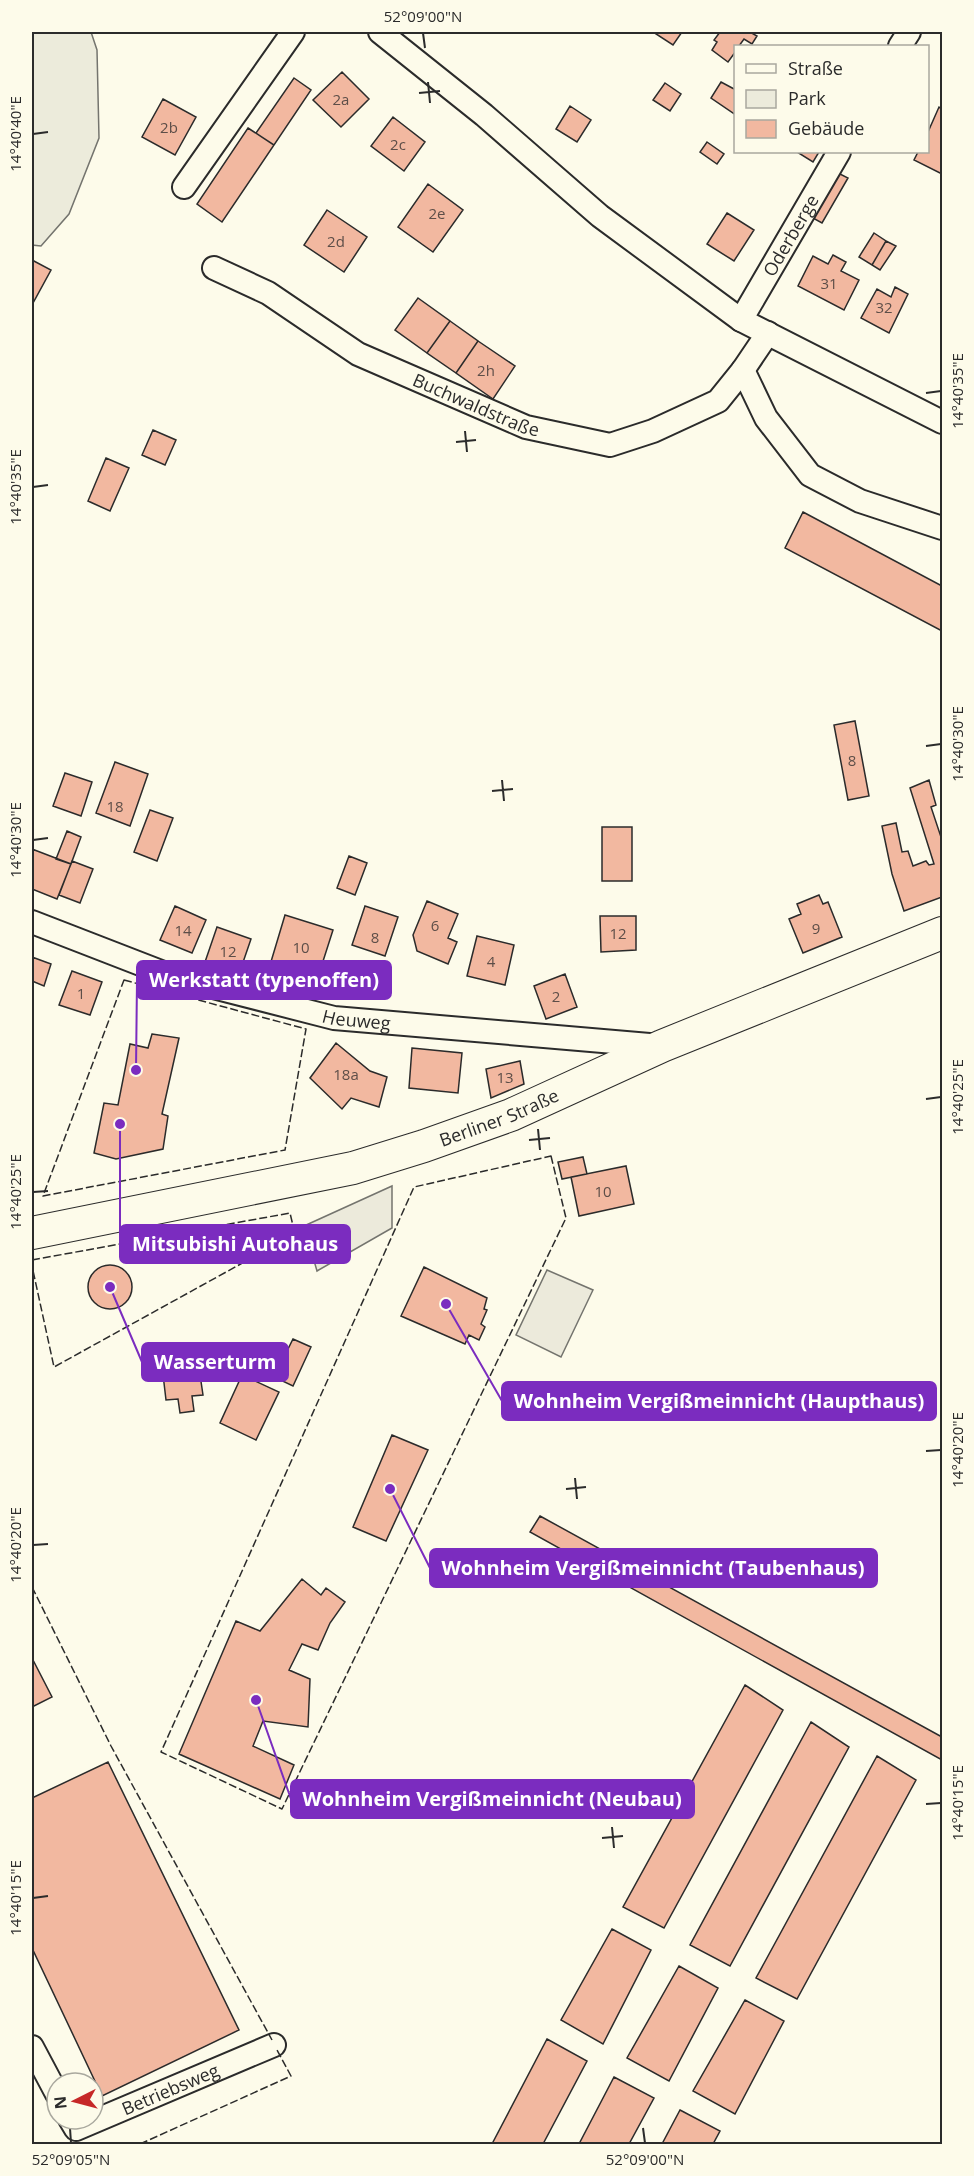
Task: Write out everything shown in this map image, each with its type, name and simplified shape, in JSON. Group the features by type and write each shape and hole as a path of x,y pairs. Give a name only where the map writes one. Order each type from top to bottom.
{"main road":[{"name":"Berliner Straße","path":"32,1233 353,1168 511,1115 662,1046 942,933"}],"street":[{"path":"184,187 293,32"},
{"path":"381,32 484,116 600,216 741,320 942,422"},
{"path":"901,45 909,32"},
{"name":"Oderberge","path":"741,320 838,153"},
{"name":"Buchwaldstraße","path":"214,268 268,293 358,354 526,427 610,445 653,431 718,401 768,333"},
{"path":"743,370 766,418 810,475 860,501 942,528"},
{"name":"Heuweg","path":"32,922 174,977 334,1018 662,1046"},
{"name":"Betriebsweg","path":"105,2117 274,2045"},
{"path":"32,2047 45,2071"}],"green space":[{"path":"32,32 91,32 97,50 99,138 69,214 41,246 32,245"}],"shaded area":[{"path":"392,1186 392,1228 317,1271 304,1226"},
{"path":"547,1270 593,1290 561,1357 516,1335"}],"building":[{"path":"653,32 682,32 673,45"},
{"path":"720,32 750,32 757,36 752,44 744,39 740,45 734,45 734,54 728,62 712,50 717,42 714,40"},
{"path":"342,72 369,99 341,127 313,100"},
{"path":"294,78 311,90 274,145 256,133"},
{"path":"721,82 734,89 734,114 711,98"},
{"path":"665,83 681,94 670,111 653,100"},
{"path":"163,99 196,117 175,155 142,137"},
{"path":"570,106 591,120 577,142 556,129"},
{"path":"939,107 942,109 942,174 914,160 918,153 929,153 929,130"},
{"path":"393,117 425,142 404,171 371,146"},
{"path":"248,128 274,145 222,222 197,204"},
{"path":"707,142 724,154 717,164 700,152"},
{"path":"799,153 818,153 813,162"},
{"path":"836,172 848,178 822,223 811,217"},
{"path":"428,184 463,210 433,252 398,227"},
{"path":"327,210 367,237 344,272 304,245"},
{"path":"727,213 754,230 734,261 707,244"},
{"path":"874,233 886,241 872,265 859,257"},
{"path":"886,241 896,246 880,270 872,265"},
{"path":"833,255 846,262 841,271 859,280 844,310 798,286 813,256 828,264"},
{"path":"32,260 51,270 33,303 32,302"},
{"path":"895,287 908,294 889,333 861,318 877,289 891,297"},
{"path":"418,298 450,321 427,353 395,330"},
{"path":"450,321 478,341 456,373 427,353"},
{"path":"478,341 515,366 493,399 456,373"},
{"path":"153,430 176,440 165,465 142,455"},
{"path":"106,458 129,468 110,511 88,501"},
{"path":"803,512 942,586 942,631 785,548"},
{"path":"855,721 869,796 848,800 834,725"},
{"path":"115,762 148,774 130,826 96,813"},
{"path":"65,773 92,782 81,816 53,806"},
{"path":"929,780 936,805 931,807 942,840 942,897 904,911 892,874 882,826 896,823 902,852 908,851 913,866 926,861 929,865 934,864 910,788"},
{"path":"150,810 173,818 157,861 134,852"},
{"path":"602,827 632,827 632,881 602,881"},
{"path":"67,831 81,837 71,864 56,859"},
{"path":"32,849 71,864 57,899 32,889"},
{"path":"349,856 367,863 355,895 337,888"},
{"path":"72,861 93,869 80,903 59,895"},
{"path":"819,895 823,904 828,902 842,937 803,953 789,919 801,914 797,904"},
{"path":"427,901 458,914 448,938 457,942 448,964 417,951 413,935"},
{"path":"175,906 206,920 192,953 160,940"},
{"path":"365,906 398,917 385,956 352,945"},
{"path":"285,915 333,930 317,980 270,965"},
{"path":"600,916 636,916 636,950 601,952"},
{"path":"217,927 251,939 239,974 205,962"},
{"path":"477,936 514,945 505,985 467,976"},
{"path":"32,957 51,964 44,986 32,981"},
{"path":"72,971 102,982 90,1015 59,1005"},
{"path":"565,974 577,1007 546,1019 534,986"},
{"path":"152,1034 179,1038 162,1114 168,1116 163,1149 116,1159 94,1153 104,1103 118,1105 130,1044 148,1048"},
{"path":"336,1043 370,1071 387,1077 379,1107 351,1098 342,1109 310,1078"},
{"path":"412,1048 462,1053 458,1093 409,1088"},
{"path":"520,1061 524,1084 491,1098 486,1069"},
{"path":"583,1157 587,1174 562,1179 558,1162"},
{"path":"626,1166 634,1204 579,1216 571,1177"},
{"path":"110,1265 126,1271 132,1287 126,1303 110,1309 94,1303 88,1287 94,1271"},
{"path":"424,1267 487,1298 484,1309 487,1310 481,1324 485,1327 479,1340 469,1335 465,1344 401,1316"},
{"path":"293,1339 311,1347 293,1386 274,1377"},
{"path":"198,1361 203,1395 192,1396 194,1411 180,1413 178,1399 166,1400 162,1366"},
{"path":"242,1375 279,1392 256,1440 220,1423"},
{"path":"392,1435 428,1450 386,1541 353,1527"},
{"path":"540,1516 942,1737 942,1760 530,1532"},
{"path":"302,1579 321,1595 326,1588 345,1602 330,1623 318,1650 302,1644 289,1670 310,1679 308,1727 263,1721 253,1746 294,1765 280,1799 179,1754 236,1621 260,1631"},
{"path":"32,1658 52,1697 32,1707"},
{"path":"745,1685 783,1710 664,1928 623,1907"},
{"path":"811,1722 849,1747 730,1966 690,1945"},
{"path":"877,1756 916,1780 797,1999 756,1978"},
{"path":"108,1762 239,2030 105,2095 105,2071 90,2071 32,1948 32,1798"},
{"path":"612,1929 651,1950 603,2044 561,2020"},
{"path":"679,1966 718,1988 669,2081 627,2058"},
{"path":"745,2000 784,2021 735,2114 693,2091"},
{"path":"547,2039 587,2061 543,2144 492,2144"},
{"path":"614,2077 654,2098 629,2144 579,2144"},
{"path":"680,2110 720,2131 713,2144 662,2144"}],"fence":[{"path":"124,980 306,1029 285,1150 43,1196 124,980"},
{"path":"551,1156 566,1218 282,1809 161,1752 414,1187 551,1156"},
{"path":"32,1260 290,1213 295,1234 54,1367 32,1266"},
{"path":"32,1587 111,1746 272,2040"},
{"path":"140,2144 291,2076 277,2050"}],"place":[{"name":"Werkstatt (typenoffen)","path":"136,1070"},
{"name":"Mitsubishi Autohaus","path":"120,1124"},
{"name":"Wasserturm","path":"110,1287"},
{"name":"Wohnheim Vergißmeinnicht (Haupthaus)","path":"446,1304"},
{"name":"Wohnheim Vergißmeinnicht (Taubenhaus)","path":"390,1489"},
{"name":"Wohnheim Vergißmeinnicht (Neubau)","path":"256,1700"}]}
